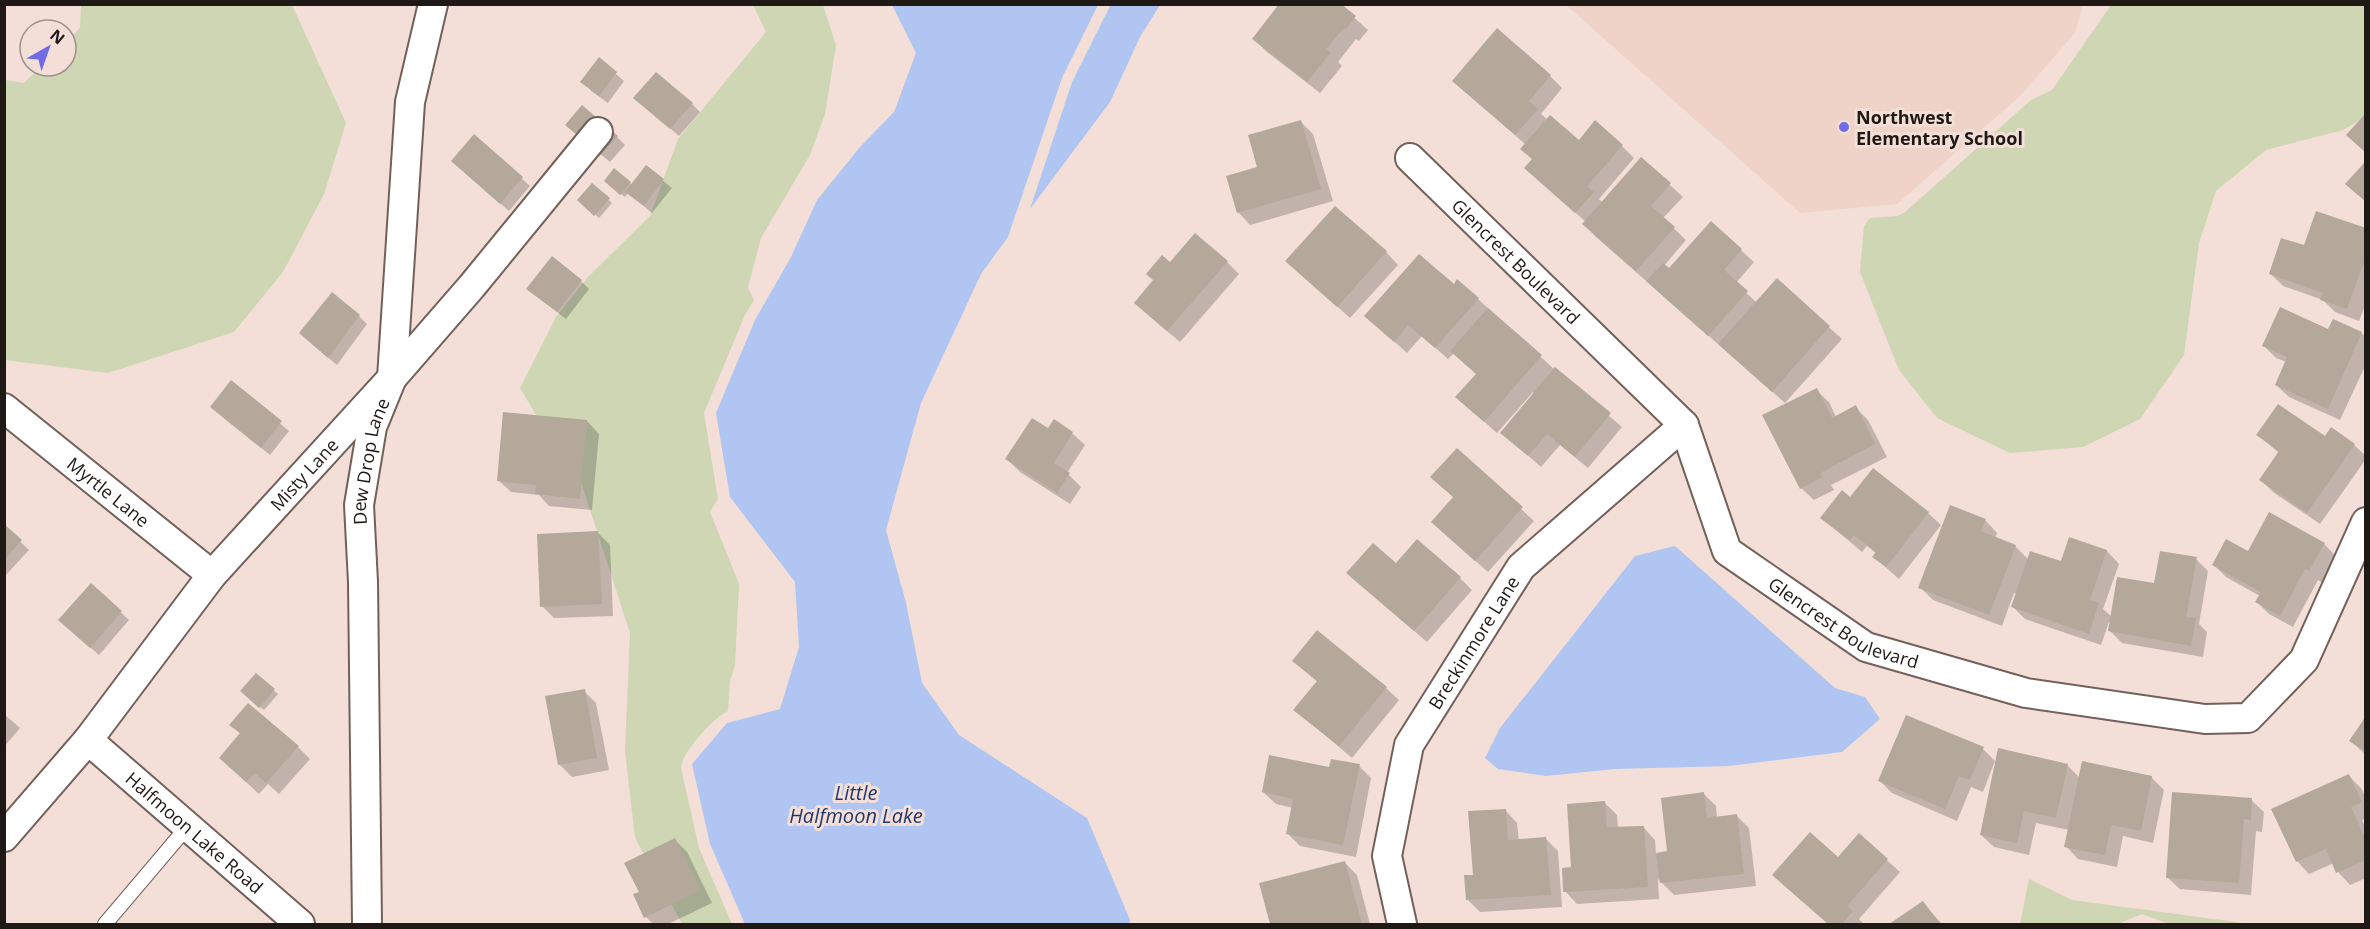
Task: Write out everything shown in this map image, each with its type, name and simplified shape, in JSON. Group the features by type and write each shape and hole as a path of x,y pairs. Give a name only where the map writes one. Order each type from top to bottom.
{"street":[{"name":"Dew Drop Lane","path":"367,924 363,579 359,506 372,427 392,378 410,102 433,4"},
{"name":"Misty Lane","path":"4,837 88,740 212,575 392,378 472,286 598,132"},
{"name":"Glencrest Boulevard","path":"1410,158 1684,425 1727,551 1866,647 2026,693 2205,719 2248,718 2304,660 2366,522"},
{"name":"Myrtle Lane","path":"4,408 212,575"},
{"name":"Breckinmore Lane","path":"1402,924 1387,856 1409,744 1521,567 1684,425"},
{"name":"Halfmoon Lake Road","path":"88,740 300,924"}],"lane":[{"path":"105,924 188,826"}],"shaded area":[{"name":"Northwest Elementary School","path":"1566,5 2083,5 2075,33 2019,97 1897,204 1800,213"}],"green space":[{"path":"81,5 292,5 346,123 324,194 283,272 234,332 108,373 5,360 5,80 24,83 29,78 78,78 78,30"},
{"path":"753,5 823,5 836,45 825,114 810,155 761,238 748,288 754,300 745,315 704,413 718,499 710,512 739,584 735,665 730,681 728,711 699,736 687,753 681,768 699,848 732,924 682,924 635,838 625,751 630,633 581,482 559,453 520,388 556,317 588,277 650,216 678,139 766,32"},
{"path":"2111,5 2365,5 2365,117 2343,130 2266,150 2216,191 2199,243 2184,355 2140,419 2083,447 2010,453 1937,418 1899,370 1860,272 1864,226 1870,218 1897,216 1904,213 2031,100 2052,90"},
{"path":"2029,879 2072,900 2251,924 2169,924 2142,914 2117,924 2020,924"}],"water":[{"path":"1111,4 1160,5 1140,37 1110,102 1030,209 1072,82"},
{"name":"Little Halfmoon Lake","path":"892,5 1098,5 1062,78 1008,237 981,274 921,403 886,530 906,603 922,683 959,735 1087,818 1130,920 1129,924 745,924 710,844 692,764 727,723 780,709 799,647 795,582 730,497 716,413 755,320 791,257 817,200 860,147 894,112 916,53"},
{"path":"1675,546 1835,688 1865,697 1880,719 1842,752 1729,766 1615,769 1546,776 1498,769 1485,758 1500,728 1635,556"}],"building":[{"path":"1279,4 1341,4 1356,16 1326,49 1331,52 1307,82 1252,39"},
{"path":"1497,28 1551,75 1529,101 1538,109 1515,135 1452,81"},
{"path":"599,57 617,72 599,96 580,82"},
{"path":"656,72 693,103 670,129 633,98"},
{"path":"582,105 618,136 601,155 565,125"},
{"path":"2366,113 2366,153 2346,135"},
{"path":"1550,115 1579,140 1595,120 1623,145 1587,186 1594,192 1575,213 1524,168 1532,159 1520,149"},
{"path":"1301,120 1321,189 1237,213 1226,176 1257,167 1248,135"},
{"path":"474,134 523,177 500,204 451,161"},
{"path":"1641,157 1671,183 1651,206 1675,227 1636,271 1582,224"},
{"path":"2366,161 2366,202 2345,184"},
{"path":"646,165 664,179 644,206 625,192"},
{"path":"614,168 631,182 620,195 604,181"},
{"path":"592,183 610,198 594,216 577,200"},
{"path":"1335,206 1387,251 1337,307 1285,261"},
{"path":"2316,211 2366,228 2366,256 2347,309 2320,300 2323,293 2269,274 2281,238 2304,245"},
{"path":"1711,221 1742,249 1724,270 1748,291 1708,336 1646,281 1663,263 1669,268"},
{"path":"1195,233 1228,261 1167,331 1134,303 1153,280 1146,274 1162,255 1170,262"},
{"path":"1419,254 1454,284 1457,279 1479,298 1435,348 1408,325 1394,342 1364,316"},
{"path":"552,256 582,280 557,312 526,289"},
{"path":"1777,278 1830,326 1772,392 1718,344"},
{"path":"332,292 360,315 328,358 299,333"},
{"path":"2280,307 2328,329 2333,319 2362,332 2328,409 2275,385 2287,357 2262,346"},
{"path":"1488,308 1542,355 1484,422 1455,397 1476,374 1450,351"},
{"path":"1555,367 1611,413 1575,457 1547,434 1528,456 1500,433"},
{"path":"231,380 282,421 261,448 210,407"},
{"path":"1817,388 1832,418 1856,405 1875,444 1820,473 1822,477 1800,489 1762,415"},
{"path":"2278,404 2325,436 2331,427 2355,444 2307,513 2259,480 2279,451 2256,435"},
{"path":"503,412 587,420 580,499 535,494 536,485 497,481"},
{"path":"1032,418 1048,428 1054,419 1073,432 1054,463 1070,473 1057,493 1005,459"},
{"path":"1457,448 1523,507 1475,561 1431,522 1453,497 1430,477"},
{"path":"1873,468 1929,512 1886,567 1872,557 1876,552 1854,535 1849,540 1820,518 1842,490 1850,497"},
{"path":"1950,505 1986,519 1981,531 2016,545 1989,615 1918,588"},
{"path":"2269,512 2325,543 2309,571 2305,569 2280,616 2255,602 2261,592 2212,565 2226,539 2248,551"},
{"path":"4,524 22,540 4,560"},
{"path":"598,531 602,604 540,607 537,534"},
{"path":"2069,537 2107,550 2090,600 2099,603 2089,634 2011,607 2030,551 2061,561"},
{"path":"1417,539 1461,577 1414,631 1346,573 1373,543 1396,563"},
{"path":"2160,551 2197,557 2186,617 2196,618 2191,646 2108,631 2117,577 2154,583"},
{"path":"91,583 122,611 90,648 58,620"},
{"path":"1317,630 1387,687 1339,746 1293,710 1317,681 1292,661"},
{"path":"256,673 275,689 259,708 240,691"},
{"path":"585,689 597,758 558,765 545,696"},
{"path":"248,703 299,746 266,783 255,773 246,782 219,758 240,733 229,725"},
{"path":"1906,715 1984,747 1970,780 1959,776 1945,809 1878,781"},
{"path":"2366,716 2366,752 2349,741"},
{"path":"1998,748 2068,764 2056,818 2024,811 2017,843 1980,835"},
{"path":"1269,755 1329,767 1331,759 1360,764 1343,845 1286,834 1293,799 1262,792"},
{"path":"2082,761 2152,776 2141,831 2111,825 2105,855 2064,847"},
{"path":"2349,774 2362,802 2351,807 2366,840 2366,860 2336,873 2326,849 2296,862 2271,809"},
{"path":"1704,792 1707,818 1737,814 1744,874 1660,883 1656,853 1667,851 1661,798"},
{"path":"2172,792 2252,798 2251,820 2244,819 2239,883 2166,878"},
{"path":"1605,801 1607,827 1644,826 1648,887 1563,892 1562,868 1571,867 1567,804"},
{"path":"1506,809 1508,840 1546,837 1551,895 1466,900 1464,875 1473,875 1468,811"},
{"path":"1810,832 1838,857 1859,833 1888,859 1847,906 1853,911 1842,924 1828,924 1772,875"},
{"path":"675,838 701,890 644,918 633,894 639,892 624,863"},
{"path":"1345,861 1362,924 1270,924 1259,883"},
{"path":"1923,901 1940,924 1889,924"}],"place":[{"name":"Northwest Elementary School","path":"1844,127"}]}
